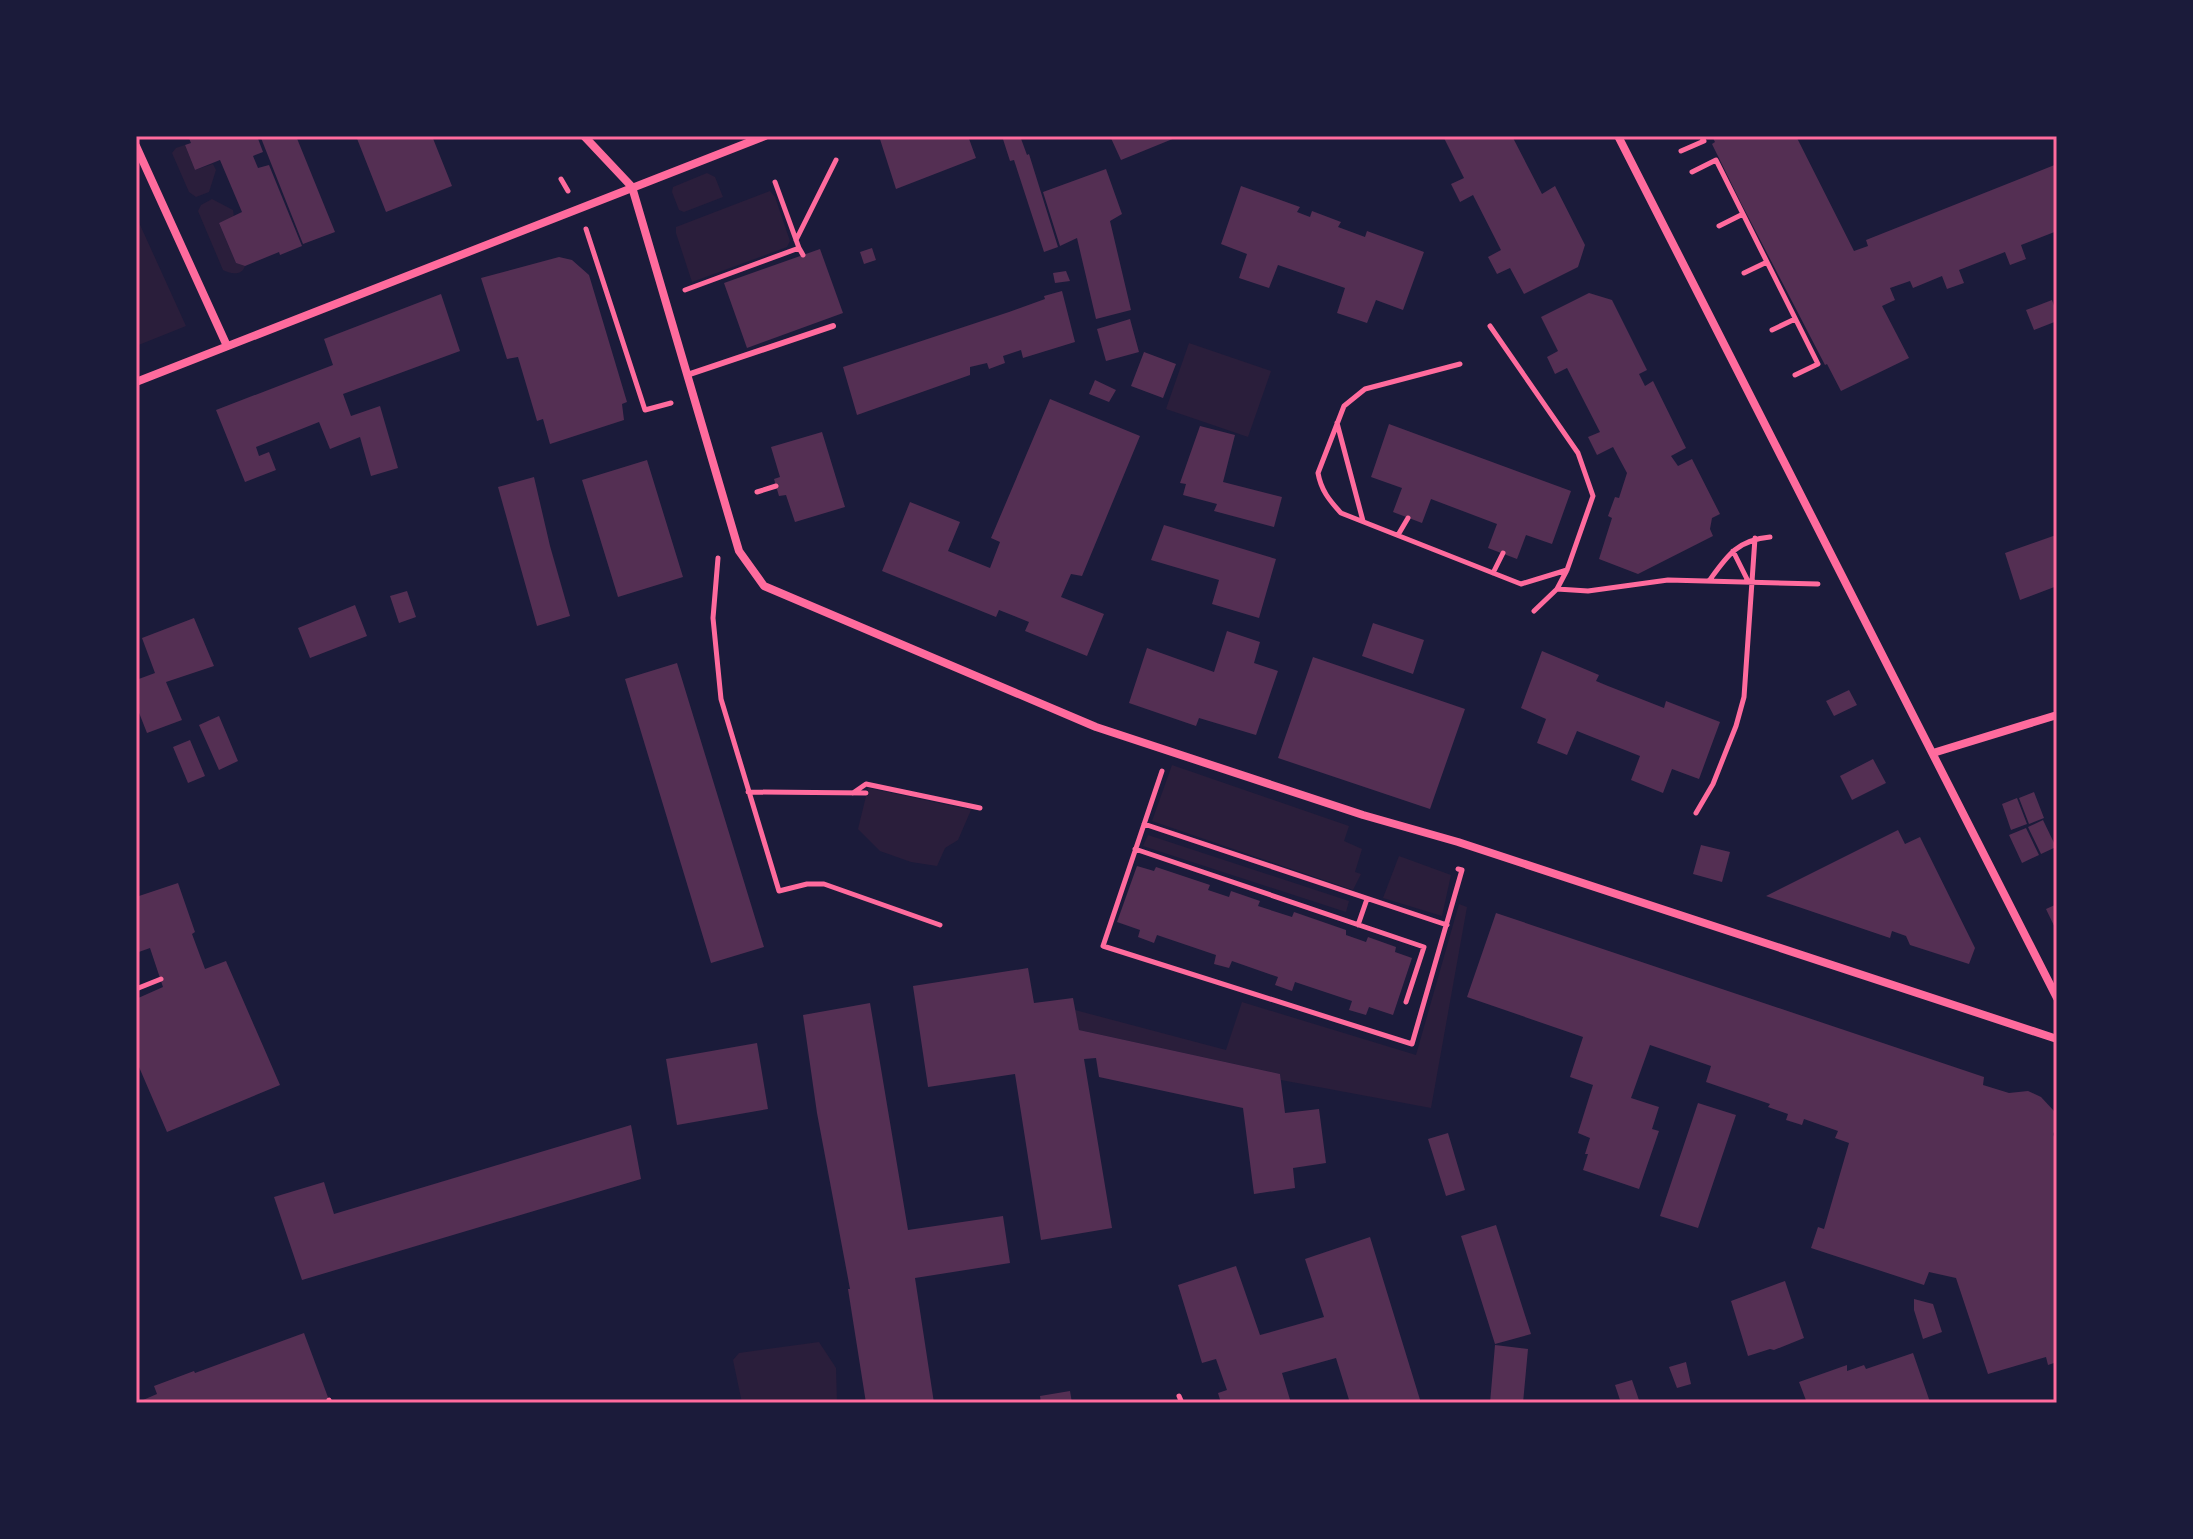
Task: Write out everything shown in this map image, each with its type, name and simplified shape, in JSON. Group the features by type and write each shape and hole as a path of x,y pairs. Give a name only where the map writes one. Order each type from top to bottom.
{"street":[{"path":"584,136 632,187 739,551 764,586 1096,727 1363,815 1458,842 2057,1039"},
{"path":"136,382 765,136"},
{"path":"1618,136 2057,998"},
{"path":"136,146 227,346"},
{"path":"1933,753 2057,715"}],"lane":[{"path":"687,375 833,326"}],"path":[{"path":"1681,151 1704,141 1701,136"},
{"path":"796,240 836,160"},
{"path":"1692,172 1716,160 1818,364 1795,375"},
{"path":"561,179 579,208 645,410 671,402 675,416"},
{"path":"775,182 803,255"},
{"path":"1719,226 1743,214"},
{"path":"684,290 799,248"},
{"path":"1744,273 1767,262"},
{"path":"1772,330 1795,319"},
{"path":"1490,326 1578,453 1593,496 1567,570 1557,589 1534,611"},
{"path":"1460,364 1365,389 1344,406 1318,473 1320,484 1341,513 1521,584 1567,570"},
{"path":"1337,423 1363,522"},
{"path":"757,492 776,486"},
{"path":"1398,535 1408,518"},
{"path":"1709,581 1733,551 1755,538 1770,537"},
{"path":"1696,813 1713,784 1744,697 1755,538"},
{"path":"1733,551 1751,581"},
{"path":"1493,573 1503,553"},
{"path":"718,557 713,618 721,699 779,891 807,884 824,884 940,925"},
{"path":"1557,589 1588,591 1668,580 1818,584"},
{"path":"1169,752 1103,946 1412,1044 1462,870 1450,866"},
{"path":"853,793 866,784 980,808"},
{"path":"748,792 866,793"},
{"path":"1144,824 1447,925"},
{"path":"1138,850 1424,947 1406,1002"},
{"path":"1358,925 1367,899"},
{"path":"136,989 161,979"}],"shaded area":[{"path":"185,145 195,170 213,164 216,170 209,192 196,197 189,192 172,153"},
{"path":"707,173 715,177 723,197 684,212 679,210 673,187"},
{"path":"770,191 775,197 790,241 787,247 692,282 676,227"},
{"path":"212,199 233,210 234,217 219,223 236,263 245,266 239,273 223,270 198,211 201,205"},
{"path":"136,216 186,326 136,346"},
{"path":"1189,343 1271,371 1248,437 1166,409"},
{"path":"1172,765 1349,826 1344,841 1362,849 1355,872 1361,874 1353,890 1152,821"},
{"path":"868,788 971,810 958,840 945,848 937,866 911,862 880,851 858,829"},
{"path":"1148,835 1349,901 1346,912 1143,846"},
{"path":"1399,856 1451,875 1442,916 1383,898"},
{"path":"1459,904 1467,907 1431,1108 1281,1080 1280,1074 1079,1030 1075,1010 1226,1050 1242,1002 1416,1055"},
{"path":"819,1342 836,1368 837,1403 742,1403 733,1360 739,1353"}],"building":[{"path":"188,136 257,136 263,152 253,156 258,168 269,165 302,246 245,266 236,263 219,223 242,212 220,160 195,170 185,145 191,143"},
{"path":"296,136 335,232 303,244 261,138"},
{"path":"356,136 432,136 452,186 386,212"},
{"path":"879,136 968,136 976,158 896,189"},
{"path":"1002,136 1020,136 1029,154 1058,247 1044,252 1014,160 1010,161"},
{"path":"1110,136 1174,136 1175,138 1121,160"},
{"path":"1443,136 1512,136 1542,194 1555,186 1585,245 1578,267 1524,294 1510,268 1497,274 1488,257 1501,250 1473,195 1460,202 1451,184 1464,178"},
{"path":"1712,136 1796,136 1854,251 1868,246 1866,240 2057,164 2057,231 2021,245 2026,259 2010,265 2005,252 1959,270 1964,283 1947,289 1942,276 1913,288 1910,281 1890,288 1895,300 1882,306 1909,358 1841,391 1741,203 1712,144 1715,142"},
{"path":"1106,169 1122,214 1110,221 1131,310 1096,319 1077,238 1060,246 1043,192"},
{"path":"1241,186 1300,207 1297,212 1310,217 1312,211 1341,222 1338,227 1365,237 1367,231 1424,252 1403,310 1376,300 1367,323 1337,313 1345,288 1278,265 1269,288 1239,278 1247,254 1221,244"},
{"path":"872,248 876,260 864,264 860,252"},
{"path":"820,249 843,313 747,348 724,283"},
{"path":"559,257 572,260 589,275 627,402 622,404 624,420 550,444 543,419 537,421 518,357 507,359 481,278"},
{"path":"1066,271 1070,281 1055,283 1053,273"},
{"path":"1062,291 1075,342 1023,358 1021,350 1003,356 1005,363 989,369 987,363 970,367 970,375 857,415 843,367 1009,312"},
{"path":"1589,293 1612,300 1647,370 1639,374 1645,386 1653,381 1686,448 1671,456 1678,466 1692,459 1720,514 1712,518 1710,529 1713,536 1638,574 1599,559 1612,518 1608,516 1615,497 1619,498 1627,473 1613,447 1597,455 1588,437 1600,432 1567,368 1555,374 1547,357 1558,351 1541,317"},
{"path":"441,294 460,351 343,394 351,416 380,406 398,468 371,476 360,437 330,449 319,422 256,447 259,456 269,452 276,470 245,482 216,410 333,365 324,339"},
{"path":"2052,300 2057,321 2034,330 2026,310"},
{"path":"1130,319 1139,352 1106,361 1097,329"},
{"path":"1144,352 1176,364 1163,398 1131,386"},
{"path":"1095,380 1116,390 1109,402 1089,394"},
{"path":"1050,399 1140,436 1082,576 1071,574 1061,597 1104,614 1087,656 1025,631 1029,622 999,610 996,617 882,571 910,502 960,522 948,551 990,568 1000,542 991,538"},
{"path":"1389,424 1571,491 1552,544 1526,535 1517,559 1488,548 1497,524 1431,499 1422,523 1393,512 1402,488 1371,477"},
{"path":"1200,426 1235,435 1223,482 1282,497 1274,527 1214,511 1217,504 1183,495 1186,484 1180,483"},
{"path":"822,432 845,507 795,522 786,495 779,496 774,479 780,477 771,447"},
{"path":"647,460 683,577 618,597 582,480"},
{"path":"534,477 570,616 537,626 498,487"},
{"path":"1164,525 1276,559 1259,618 1212,604 1219,580 1151,560"},
{"path":"2056,535 2057,586 2020,600 2005,553"},
{"path":"407,591 416,617 399,623 390,596"},
{"path":"355,605 367,636 310,658 298,628"},
{"path":"194,618 214,666 166,682 182,720 147,733 136,705 136,680 155,673 142,638"},
{"path":"1373,623 1424,640 1413,674 1362,656"},
{"path":"1227,631 1260,642 1254,663 1278,671 1256,735 1199,718 1196,726 1129,703 1147,648 1214,672"},
{"path":"1542,651 1599,675 1596,681 1608,686 1664,708 1666,701 1720,722 1699,779 1672,769 1663,793 1631,780 1640,756 1577,731 1567,755 1537,743 1546,719 1521,708"},
{"path":"1313,657 1465,709 1430,809 1278,758"},
{"path":"677,663 764,947 711,963 625,679"},
{"path":"1849,690 1857,705 1834,716 1826,701"},
{"path":"219,716 238,761 219,770 199,725"},
{"path":"190,740 205,776 188,783 173,747"},
{"path":"1873,759 1886,783 1852,800 1840,776"},
{"path":"2034,792 2044,818 2029,824 2019,798"},
{"path":"2017,798 2027,824 2011,830 2002,804"},
{"path":"2043,820 2056,847 2041,854 2028,827"},
{"path":"2026,828 2039,855 2022,863 2009,835"},
{"path":"1898,830 1905,844 1920,837 1975,948 1969,964 1910,945 1906,936 1892,931 1890,938 1766,896"},
{"path":"1701,845 1730,852 1722,882 1693,874"},
{"path":"1137,866 1154,871 1156,867 1210,885 1208,890 1229,897 1231,891 1260,901 1258,906 1292,917 1294,912 1346,930 1346,935 1366,942 1368,937 1396,947 1395,952 1412,958 1393,1015 1369,1007 1366,1015 1349,1010 1352,1001 1295,982 1292,991 1275,985 1278,977 1232,961 1229,968 1214,964 1216,955 1157,935 1154,943 1138,937 1140,930 1117,922"},
{"path":"178,883 205,969 226,961 280,1085 167,1132 136,1060 136,999 163,987 150,948 136,953 136,897"},
{"path":"2057,904 2057,932 2046,909"},
{"path":"1496,913 1984,1077 1983,1085 2009,1093 2028,1091 2041,1097 2054,1111 2057,1126 2053,1134 2057,1145 2057,1362 2048,1365 2046,1357 1988,1374 1956,1278 1929,1272 1924,1285 1811,1248 1818,1227 1824,1229 1849,1143 1835,1138 1838,1131 1804,1119 1802,1125 1786,1120 1788,1114 1768,1107 1770,1104 1706,1082 1711,1066 1650,1045 1631,1098 1659,1107 1652,1129 1659,1131 1639,1189 1583,1170 1590,1138 1578,1133 1593,1085 1570,1077 1583,1037 1467,997"},
{"path":"1028,968 1034,1003 1073,998 1079,1030 1280,1074 1285,1113 1319,1109 1326,1163 1293,1168 1295,1188 1254,1194 1243,1108 1099,1077 1096,1058 1084,1059 1112,1228 1041,1240 1015,1074 928,1087 913,986"},
{"path":"870,1003 908,1230 1003,1216 1010,1263 915,1278 934,1403 866,1403 850,1289 817,1113 803,1015"},
{"path":"757,1043 768,1109 677,1125 666,1059"},
{"path":"1698,1103 1736,1115 1698,1228 1660,1216"},
{"path":"631,1125 641,1179 302,1280 274,1197 324,1182 334,1214"},
{"path":"1448,1133 1465,1190 1446,1196 1428,1139"},
{"path":"1496,1225 1531,1334 1495,1344 1461,1236"},
{"path":"1370,1237 1421,1403 1350,1403 1336,1358 1282,1373 1291,1403 1221,1403 1218,1393 1227,1390 1216,1359 1202,1363 1178,1285 1236,1266 1260,1335 1324,1317 1305,1259"},
{"path":"1785,1281 1804,1338 1748,1356 1731,1301"},
{"path":"1914,1299 1933,1304 1942,1332 1923,1339 1914,1310"},
{"path":"304,1333 329,1400 321,1403 136,1403 157,1394 154,1386"},
{"path":"1495,1345 1528,1349 1523,1403 1490,1403"},
{"path":"1913,1353 1930,1402 1927,1403 1807,1403 1799,1382 1847,1365 1847,1371 1864,1365 1866,1369"},
{"path":"1686,1362 1691,1384 1677,1388 1669,1367"},
{"path":"1632,1380 1640,1403 1621,1403 1615,1385"},
{"path":"1070,1391 1072,1403 1041,1403 1040,1396"}]}
